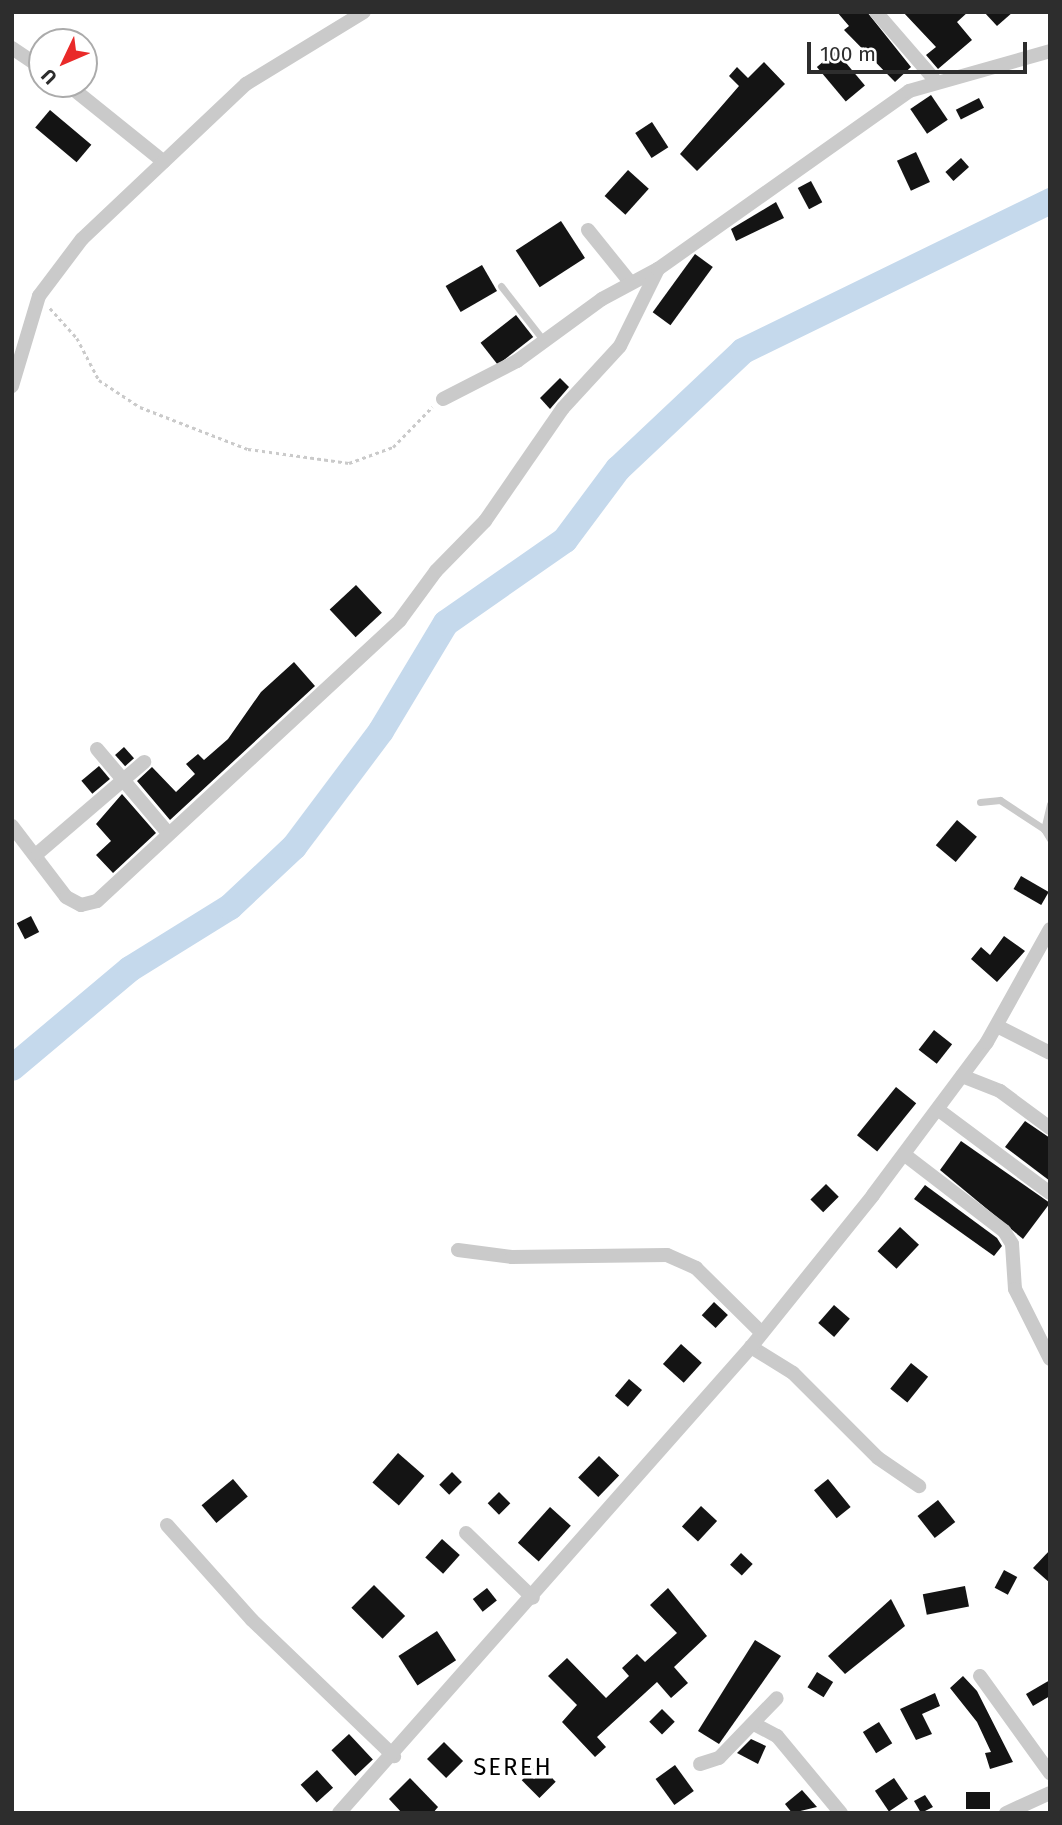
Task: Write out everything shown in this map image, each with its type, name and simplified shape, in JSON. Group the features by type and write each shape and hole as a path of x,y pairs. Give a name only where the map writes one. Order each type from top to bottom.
{"street":[{"path":"12,386 39,296 82,239 253,78 364,12"},
{"path":"876,12 935,80"},
{"path":"12,48 28,59"},
{"path":"443,399 545,341 630,282 659,269 885,106 935,80 1050,51"},
{"path":"84,98 164,162"},
{"path":"588,230 630,282"},
{"path":"12,826 38,853 66,897 89,905 400,620 436,570 485,521 563,408 620,346 659,269"},
{"path":"97,750 168,833"},
{"path":"38,853 144,762"},
{"path":"339,1813 394,1756 751,1347 940,1111 997,1026 1050,929"},
{"path":"997,1026 1050,1053"},
{"path":"962,1076 1000,1091 1050,1128"},
{"path":"940,1111 1050,1193"},
{"path":"905,1155 1004,1231 1012,1244 1015,1289 1050,1359"},
{"path":"458,1250 512,1257 667,1255 696,1268 761,1332"},
{"path":"751,1347 793,1373 878,1458 919,1486"},
{"path":"167,1525 252,1620 394,1756"},
{"path":"466,1534 533,1598"},
{"path":"980,1676 1050,1773"},
{"path":"700,1764 719,1758 756,1725 777,1698"},
{"path":"756,1725 778,1737 841,1813"},
{"path":"1006,1813 1050,1793"}],"lane":[{"path":"502,286 545,341"},
{"path":"980,802 1000,800 1044,829 1050,839"},
{"path":"1044,829 1050,804"}],"path":[{"path":"39,296 77,338 99,380 140,407 248,449 306,462 377,457 443,399"}],"building":[{"path":"837,12 867,12 911,67 895,82 844,30 849,26"},
{"path":"903,12 968,12 957,22 972,40 938,69 926,55 936,47"},
{"path":"984,12 1013,12 997,26"},
{"path":"836,51 865,85 846,102 817,67"},
{"path":"764,62 785,84 697,171 680,154 739,86 729,76 737,67 748,78"},
{"path":"931,95 948,120 927,134 910,109"},
{"path":"979,98 984,108 961,120 956,110"},
{"path":"50,110 91,145 77,162 35,128"},
{"path":"652,122 668,147 652,158 635,133"},
{"path":"916,152 930,182 911,191 897,161"},
{"path":"961,158 969,167 953,181 945,172"},
{"path":"628,170 649,189 625,215 605,196"},
{"path":"811,181 822,202 809,209 798,188"},
{"path":"776,202 784,218 736,241 731,229"},
{"path":"561,221 585,258 540,287 516,250"},
{"path":"695,254 713,267 670,325 653,312"},
{"path":"482,265 497,291 461,312 446,286"},
{"path":"516,315 533,337 498,365 481,343"},
{"path":"560,378 569,387 550,409 540,398"},
{"path":"356,585 382,613 356,637 330,610"},
{"path":"294,662 315,686 170,820 137,781 152,767 176,792 195,774 186,764 198,754 204,760 228,739 261,692"},
{"path":"124,747 134,758 125,766 115,755"},
{"path":"99,766 110,779 92,794 81,781"},
{"path":"122,794 156,833 113,873 96,855 111,841 96,824"},
{"path":"957,820 977,837 956,862 936,845"},
{"path":"1021,876 1049,892 1041,905 1014,889"},
{"path":"31,916 39,932 25,939 17,923"},
{"path":"1004,936 1025,951 997,982 971,959 981,947 990,955"},
{"path":"934,1030 952,1044 937,1064 919,1050"},
{"path":"896,1087 916,1103 877,1152 857,1135"},
{"path":"1025,1121 1050,1138 1050,1181 1005,1147"},
{"path":"961,1141 1050,1203 1023,1239 940,1170"},
{"path":"826,1184 839,1197 823,1212 810,1200"},
{"path":"925,1185 997,1238 1002,1246 994,1256 914,1199"},
{"path":"900,1227 919,1245 897,1269 877,1251"},
{"path":"714,1302 728,1315 716,1328 702,1315"},
{"path":"834,1305 850,1319 834,1337 818,1323"},
{"path":"681,1344 702,1363 684,1383 663,1364"},
{"path":"911,1363 928,1377 907,1402 890,1389"},
{"path":"629,1379 642,1390 628,1407 615,1396"},
{"path":"398,1453 424,1476 399,1505 372,1482"},
{"path":"599,1456 619,1475 598,1497 578,1478"},
{"path":"452,1472 462,1482 449,1495 439,1485"},
{"path":"233,1479 248,1497 216,1523 202,1505"},
{"path":"828,1479 851,1507 837,1518 814,1490"},
{"path":"499,1492 510,1503 499,1515 488,1503"},
{"path":"938,1500 955,1522 935,1538 918,1516"},
{"path":"701,1506 717,1521 698,1541 682,1526"},
{"path":"550,1507 571,1526 539,1561 518,1543"},
{"path":"442,1539 460,1555 443,1574 425,1558"},
{"path":"1050,1550 1050,1583 1033,1568"},
{"path":"741,1553 753,1564 742,1576 730,1565"},
{"path":"1004,1570 1017,1577 1008,1595 995,1588"},
{"path":"374,1585 405,1616 382,1639 351,1608"},
{"path":"965,1586 969,1607 927,1615 923,1594"},
{"path":"487,1588 497,1601 483,1612 473,1599"},
{"path":"668,1588 707,1636 674,1667 688,1683 671,1698 657,1682 597,1737 606,1747 595,1757 562,1722 577,1705 548,1676 567,1658 606,1698 629,1676 622,1668 637,1654 645,1662 677,1633 650,1605"},
{"path":"891,1599 905,1626 845,1674 828,1656"},
{"path":"437,1631 456,1660 417,1685 398,1656"},
{"path":"755,1640 781,1656 719,1744 698,1731"},
{"path":"817,1672 833,1682 824,1697 807,1687"},
{"path":"963,1676 977,1691 1013,1762 990,1769 985,1753 991,1752 977,1722 950,1688"},
{"path":"1050,1680 1050,1696 1033,1706 1026,1694"},
{"path":"935,1693 940,1706 922,1714 932,1734 916,1740 900,1709"},
{"path":"662,1709 675,1722 662,1734 649,1722"},
{"path":"879,1722 892,1743 876,1753 863,1732"},
{"path":"349,1734 373,1760 355,1776 331,1750"},
{"path":"751,1739 766,1746 758,1764 737,1753"},
{"path":"444,1742 463,1761 446,1778 427,1759"},
{"path":"538,1764 556,1782 539,1798 522,1780"},
{"path":"675,1765 694,1791 674,1805 656,1779"},
{"path":"317,1770 333,1788 317,1803 301,1785"},
{"path":"410,1778 438,1807 433,1813 402,1813 389,1799"},
{"path":"894,1778 908,1799 889,1812 875,1791"},
{"path":"802,1790 817,1807 792,1813 785,1804"},
{"path":"966,1792 990,1792 990,1809 966,1809"},
{"path":"925,1795 933,1807 921,1813 914,1801"}],"waterway":[{"path":"12,1068 130,969 230,907 294,847 381,731 446,623 565,540 618,469 743,351 1050,201"}],"district":[{"name":"SEREH","path":"513,1768"}]}
